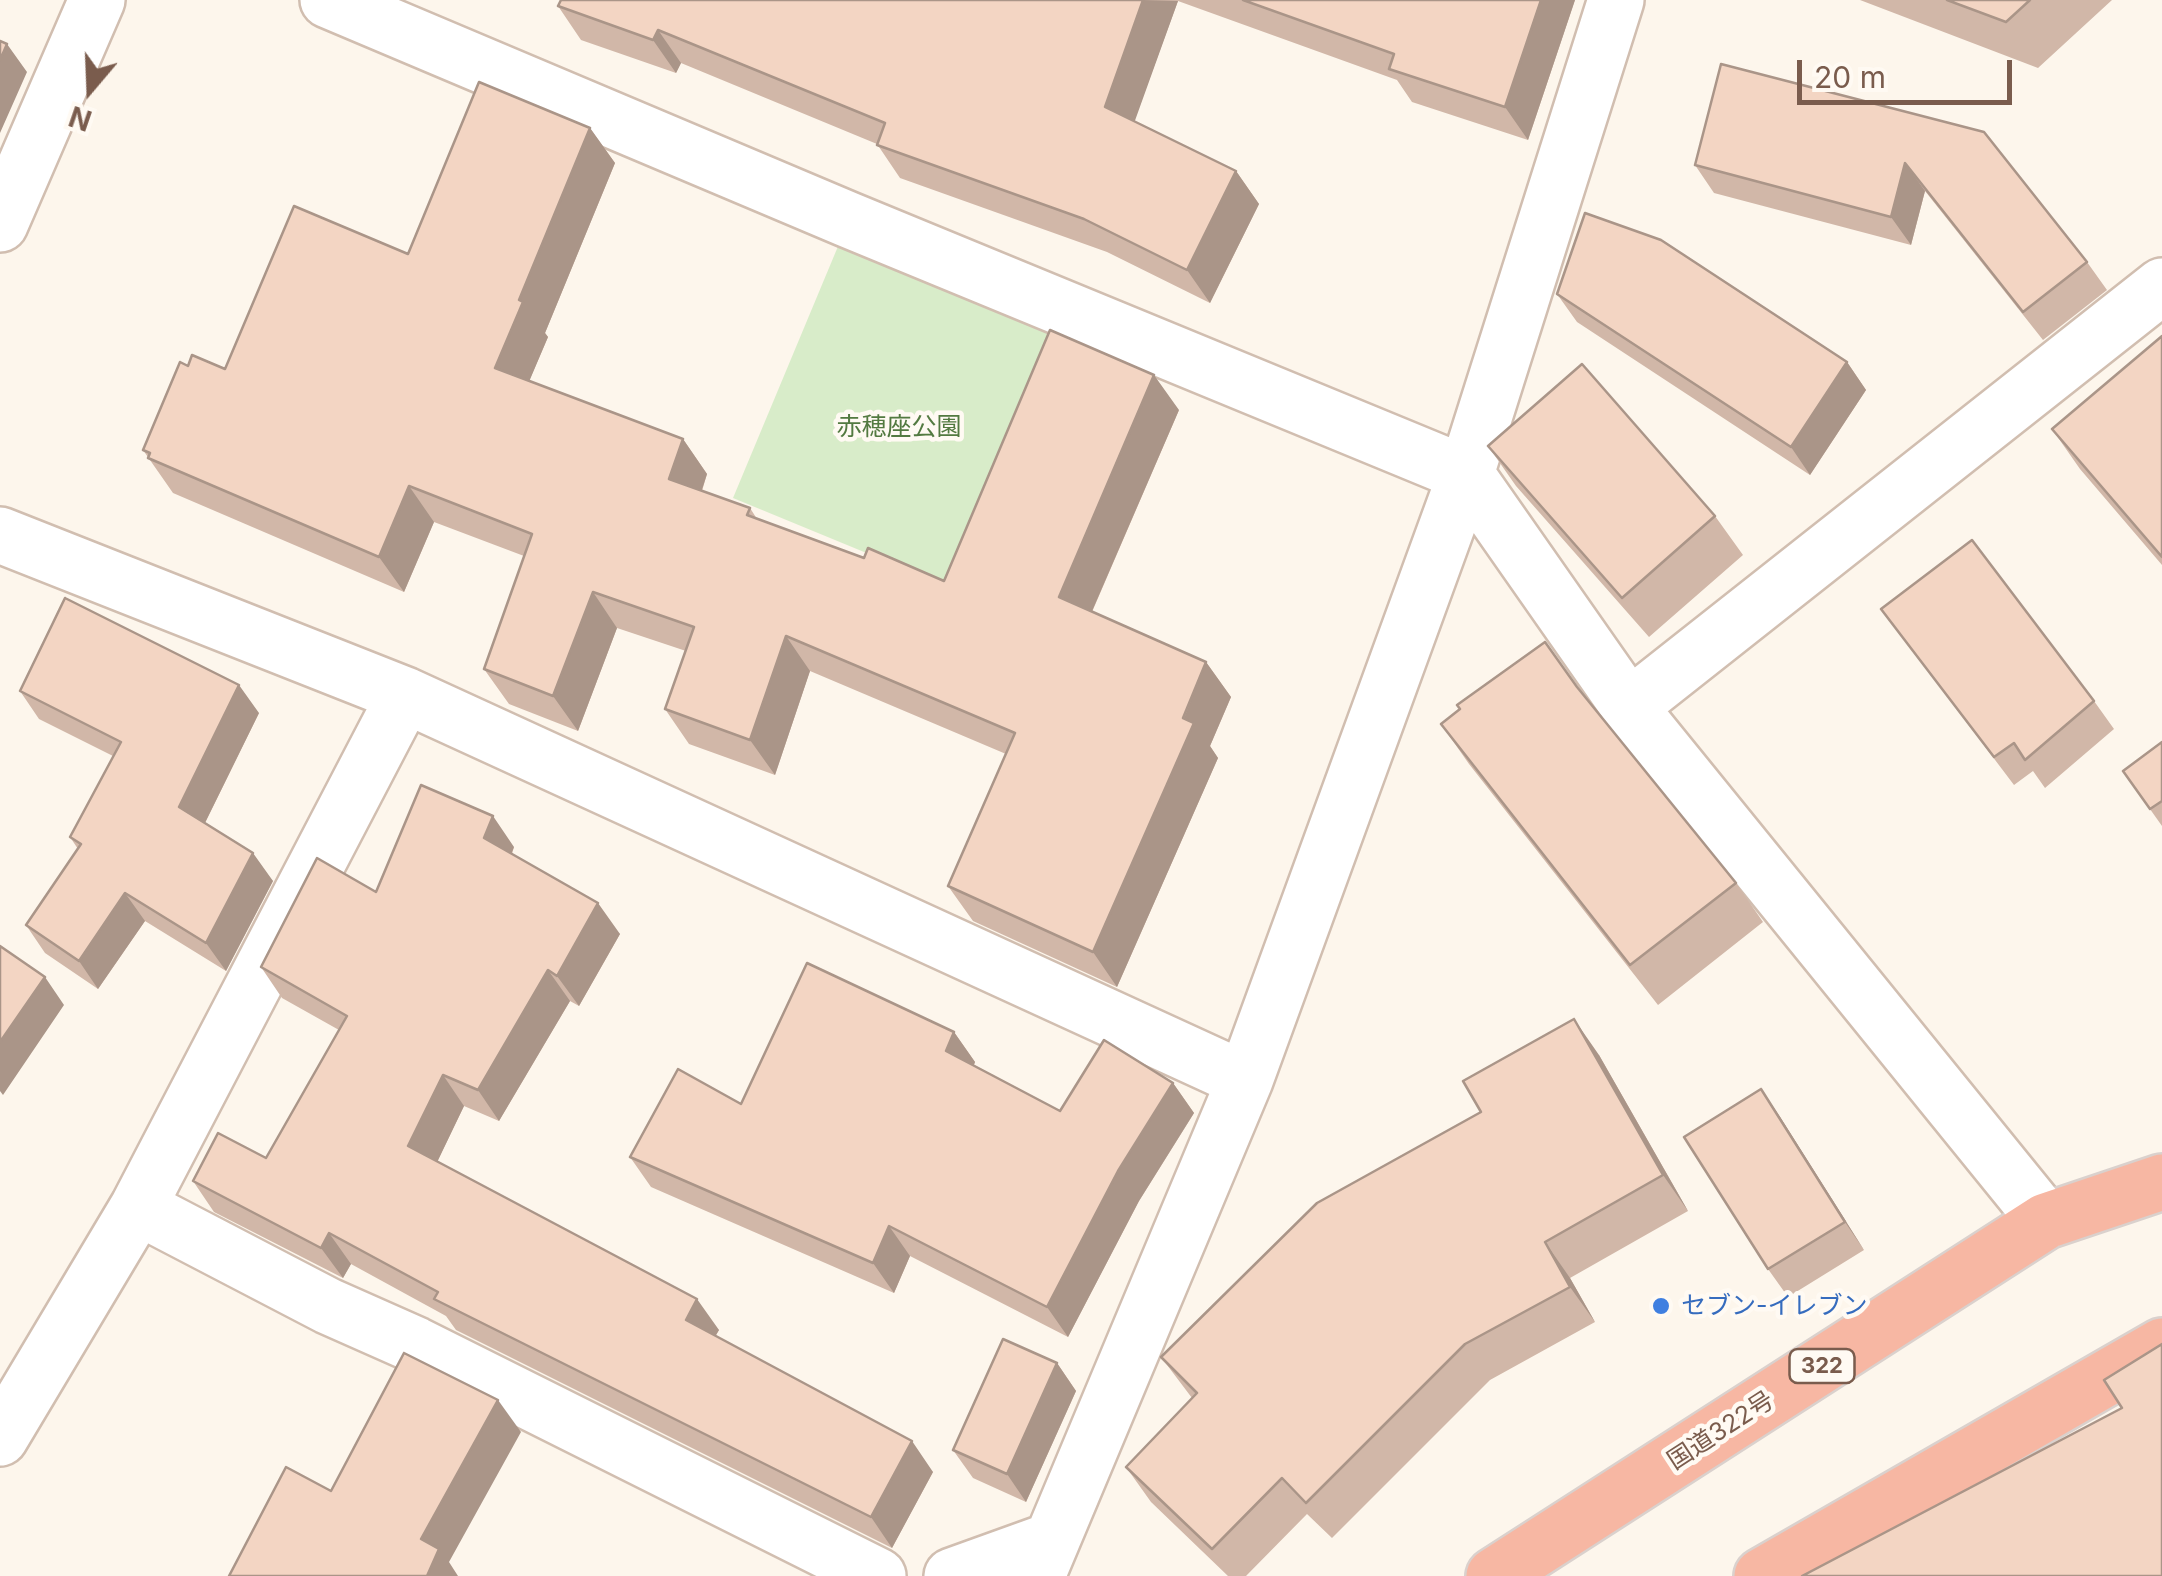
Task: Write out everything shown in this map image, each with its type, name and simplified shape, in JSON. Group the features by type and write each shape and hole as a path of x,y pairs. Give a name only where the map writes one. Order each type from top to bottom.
{"highway":[{"name":"国道322号","path":"1494,1576 2046,1222 2162,1182"},
{"path":"1762,1576 2162,1346"}],"street":[{"path":"0,224 97,0"},
{"path":"328,0 1466,474 1629,707 2046,1222"},
{"path":"952,1576 1045,1558 1244,1080 1466,474 1616,0"},
{"path":"1629,707 2162,286"},
{"path":"0,535 405,695 1244,1080"},
{"path":"0,1438 138,1207 405,695"},
{"path":"138,1207 328,1306 416,1345 878,1576"}],"green space":[{"name":"赤穂座公園","path":"849,220 1083,317 966,594 733,498"}],"building":[{"path":"561,0 1143,0 1105,107 1236,171 1187,270 1084,219 877,145 885,123 658,30 653,40 558,6"},
{"path":"1243,0 1541,0 1505,107 1389,69 1394,54"},
{"path":"1947,0 2030,0 2006,22"},
{"path":"0,41 7,44 0,60"},
{"path":"1721,64 1984,132 2087,262 2023,312 1905,163 1891,217 1695,165"},
{"path":"479,82 590,128 495,368 683,439 669,479 750,508 747,515 864,558 868,548 944,581 1050,330 1154,375 1059,597 1206,662 1183,718 1194,723 1093,952 948,886 1015,733 786,636 750,740 665,709 694,627 593,592 553,696 484,669 532,534 409,486 379,557 148,458 150,453 143,450 180,362 188,366 192,355 225,369 294,206 408,254"},
{"path":"1585,213 1661,240 1847,362 1791,447 1557,294"},
{"path":"2162,336 2162,557 2052,429"},
{"path":"1582,364 1715,516 1622,598 1488,446"},
{"path":"1972,540 2094,701 2025,760 2014,743 1994,757 1881,609"},
{"path":"65,598 239,685 179,807 253,853 206,943 125,893 79,961 26,925 81,844 70,837 121,742 20,691"},
{"path":"1545,642 1736,883 1630,965 1441,724 1460,709 1457,705"},
{"path":"2162,742 2162,801 2150,809 2123,771"},
{"path":"421,785 493,816 484,838 598,903 557,976 548,970 478,1090 443,1075 408,1146 697,1299 686,1320 912,1441 871,1517 434,1299 438,1292 329,1233 321,1248 193,1181 218,1133 266,1158 347,1016 261,967 317,858 376,892"},
{"path":"0,946 45,977 0,1042"},
{"path":"807,963 954,1032 946,1051 1060,1111 1104,1040 1173,1083 1118,1171 1047,1307 889,1226 873,1263 630,1157 678,1069 741,1104"},
{"path":"1574,1019 1663,1175 1545,1242 1570,1287 1465,1344 1306,1503 1282,1478 1212,1549 1126,1467 1197,1393 1161,1357 1317,1203 1481,1112 1463,1081"},
{"path":"1761,1089 1845,1222 1768,1269 1684,1137"},
{"path":"1003,1339 1057,1363 1007,1474 953,1450"},
{"path":"2162,1344 2162,1576 1802,1576 2122,1408 2104,1380"},
{"path":"404,1353 498,1400 421,1539 439,1549 427,1576 229,1576 286,1467 331,1491"}],"place":[{"name":"セブン-イレブン","path":"1661,1306"}]}
